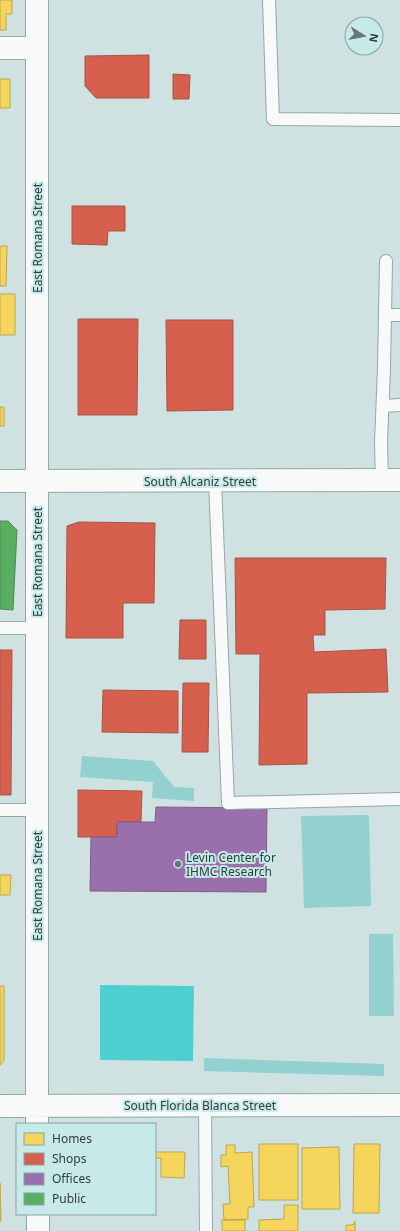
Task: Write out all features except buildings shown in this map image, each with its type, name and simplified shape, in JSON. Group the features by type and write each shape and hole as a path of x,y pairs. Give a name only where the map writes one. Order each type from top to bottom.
{"street":[{"name":"East Romana Street","path":"37,0 37,1115"},
{"path":"0,48 37,48"},
{"name":"South Alcaniz Street","path":"0,481 391,481"},
{"name":"South Florida Blanca Street","path":"0,1106 37,1115 205,1105 400,1105"},
{"path":"38,1215 38,1231"}],"lane":[{"path":"270,0 273,119 400,120"},
{"path":"386,261 381,442 391,481"},
{"path":"385,315 400,315"},
{"path":"383,406 400,405"},
{"path":"215,481 228,803 400,798"},
{"path":"0,628 37,628"},
{"path":"0,810 37,810"},
{"path":"205,1105 206,1231"}],"shaded area":[{"path":"82,756 153,761 174,787 194,788 194,801 152,798 153,782 80,777"},
{"path":"369,815 371,906 304,908 301,816"},
{"path":"369,934 393,934 394,1016 369,1016"},
{"path":"204,1058 384,1064 384,1076 204,1071"}],"water":[{"path":"100,985 194,986 193,1061 100,1060"}],"place":[{"name":"Levin Center for IHMC Research","path":"178,864"}]}
